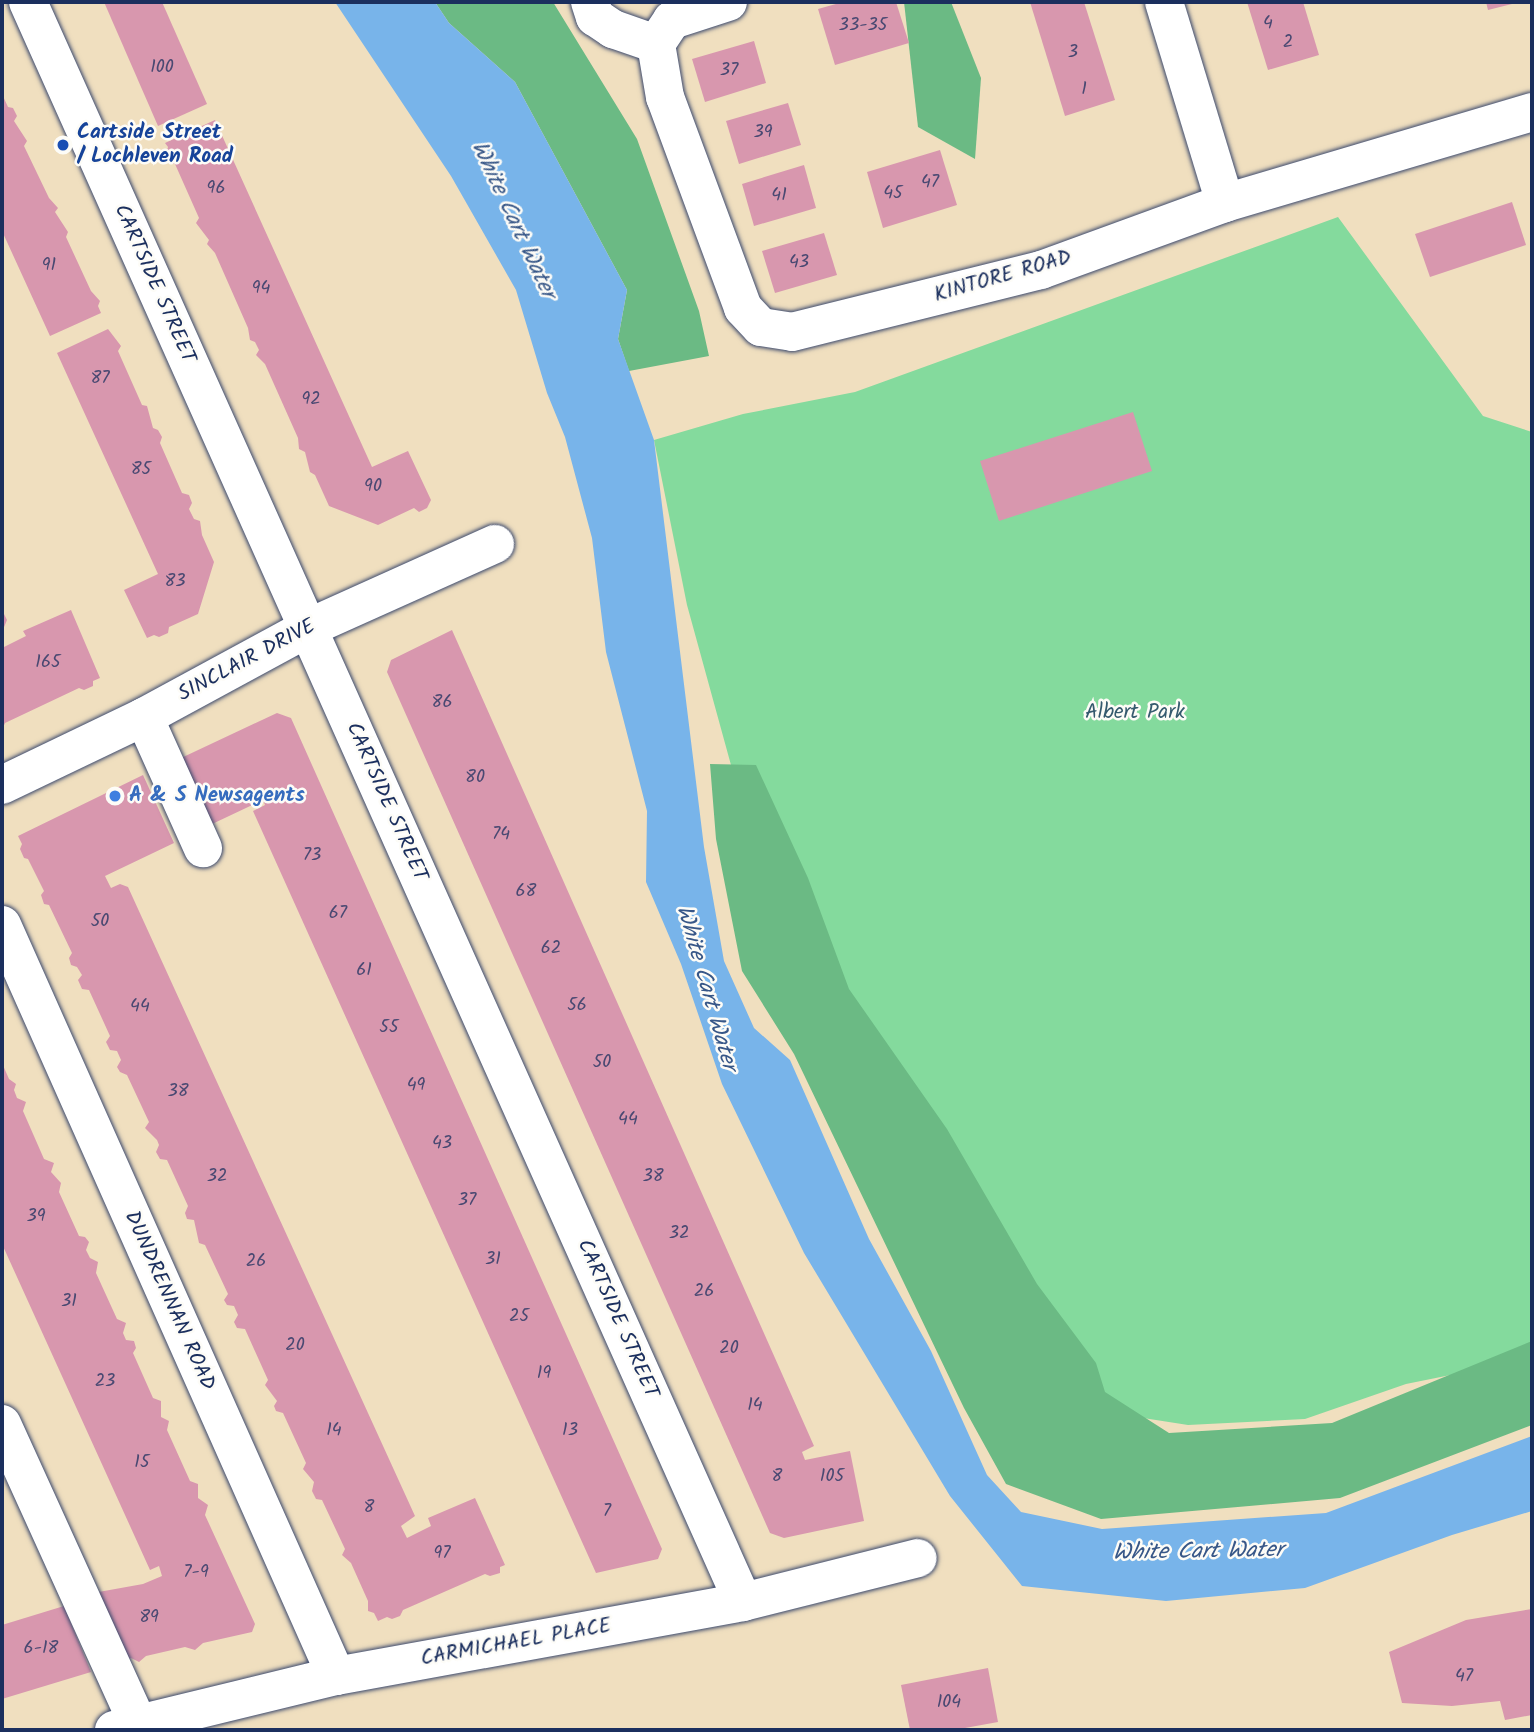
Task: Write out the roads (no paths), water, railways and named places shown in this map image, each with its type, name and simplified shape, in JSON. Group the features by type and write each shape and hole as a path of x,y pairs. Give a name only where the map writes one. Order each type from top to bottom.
{"street":[{"name":"CARTSIDE STREET","path":"28,2 743,1602"},
{"path":"590,2 595,17 613,29 656,44 672,20 728,2"},
{"path":"1164,2 1224,203"},
{"name":"KINTORE ROAD","path":"656,44 665,97 743,308 761,327 792,332 1041,270 1224,203 1532,112"},
{"name":"SINCLAIR DRIVE","path":"2,785 144,717 308,628 495,544"},
{"path":"144,717 203,848"},
{"name":"DUNDRENNAN ROAD","path":"2,926 336,1676"},
{"path":"2,1424 126,1727"},
{"name":"CARMICHAEL PLACE","path":"126,1727 336,1676 743,1602 918,1558"}],"water":[{"name":"White Cart Water","path":"335,2 435,2 449,23 515,82 627,290 618,339 654,440 704,847 724,961 754,1028 790,1060 869,1239 931,1351 987,1475 1021,1512 1102,1529 1326,1513 1532,1436 1532,1511 1452,1535 1305,1588 1166,1601 1022,1586 950,1496 804,1253 722,1084 681,964 646,882 647,811 606,652 592,538 565,437 547,393 516,290 451,176"}],"place":[{"name":"Cartside Street / Lochleven Road","path":"63,145"},
{"name":"A & S Newsagents","path":"115,796"}],"park label":[{"name":"Albert Park","path":"1135,713"}]}
